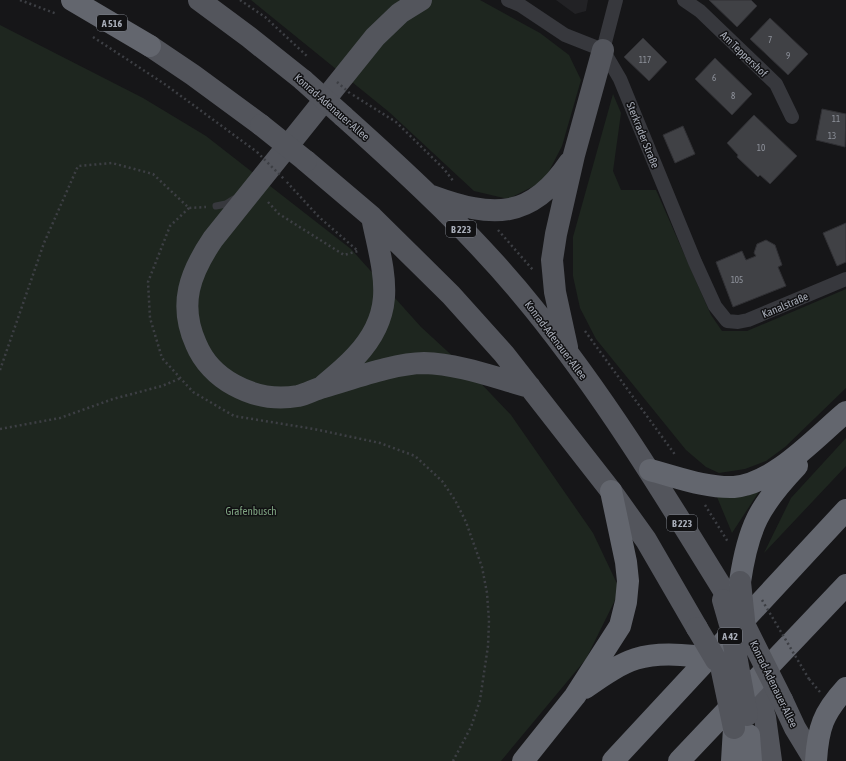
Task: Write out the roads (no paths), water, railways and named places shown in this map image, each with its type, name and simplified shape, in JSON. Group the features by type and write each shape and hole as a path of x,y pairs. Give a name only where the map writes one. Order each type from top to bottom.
{"highway":[{"name":"A 516","path":"68,9 150,46"},
{"path":"650,470 718,486 748,485 786,464 846,412"},
{"path":"733,586 746,543 756,517 764,504 787,476 846,412"},
{"path":"523,761 575,696 620,626 626,602 628,581 626,562 611,491"},
{"name":"A 42","path":"613,761 846,510"},
{"path":"678,761 846,585"},
{"path":"575,696 611,669 626,661 653,654 684,654"},
{"path":"816,761 817,739 824,716 831,705 846,688"},
{"path":"738,760 758,719"}],"main road":[{"name":"Konrad-Adenauer-Allee","path":"199,0 250,37 303,80 428,195 499,269 568,352 650,470 715,576 733,586 744,624 758,719 770,761"},
{"path":"421,0 400,13 374,37 213,239 191,279 187,308 192,336 207,362 217,373 241,389 255,394 284,397 299,396 394,368 423,363 447,365 530,387"},
{"name":"Konrad-Adenauer-Allee","path":"150,46 193,75 261,125 306,161 372,217 471,316 530,387 611,491 646,540 697,628 726,669 758,719 795,728 816,761"},
{"path":"568,352 555,292 552,260 556,234 574,155 603,50"},
{"path":"428,195 459,206 495,210 511,209 527,204 544,194 555,182 574,155"},
{"path":"322,388 355,357 367,343 377,328 383,311 385,298 383,272 372,217"},
{"path":"726,669 731,628 733,586"},
{"path":"744,624 757,692 758,719"},
{"path":"684,654 726,669 757,692"}],"street":[{"path":"508,0 520,5 565,35 603,50 616,0"},
{"name":"Am Teppershof","path":"684,0 700,11 776,84 792,117"},
{"name":"Sterkrader Straße","path":"603,50 620,79 632,121 715,306 724,319"},
{"name":"Kanalstraße","path":"724,319 730,322 748,320 846,279"}],"lane":[{"path":"216,206 226,204 254,187"}],"park label":[{"name":"Grafenbusch","path":"251,511"}]}
